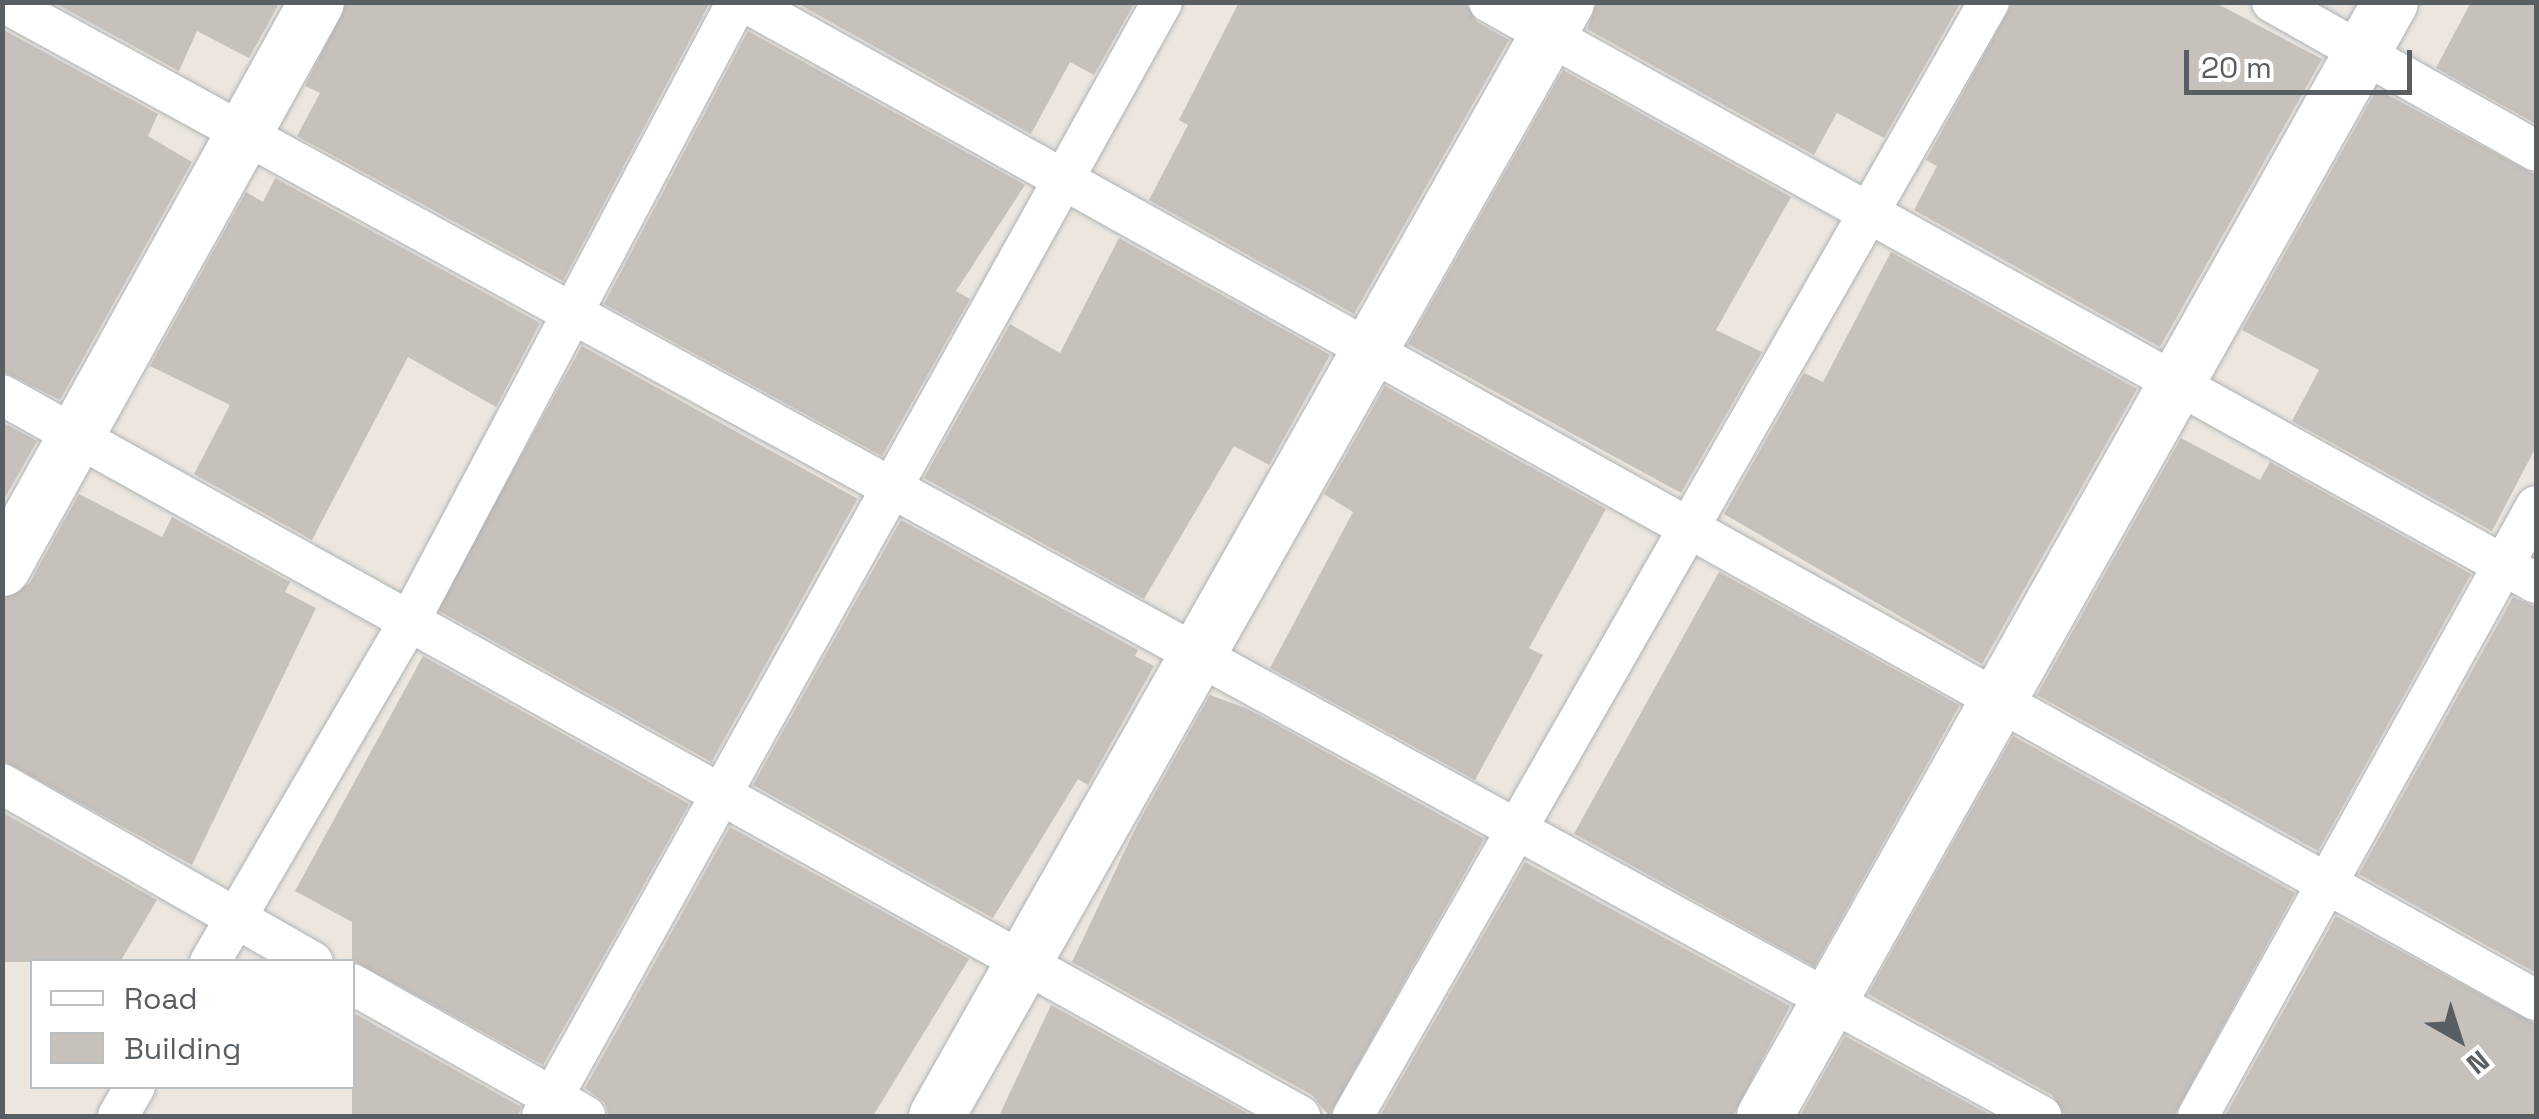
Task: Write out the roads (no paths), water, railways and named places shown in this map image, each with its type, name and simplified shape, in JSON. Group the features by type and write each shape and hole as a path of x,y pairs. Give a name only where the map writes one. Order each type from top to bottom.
{"street":[{"path":"2,568 316,2"},
{"path":"1764,1116 2390,2"},
{"path":"936,1116 1557,19"}],"lane":[{"path":"3,2 2041,1116"},
{"path":"212,959 410,620 569,309 741,2 2536,1000"},
{"path":"355,986 560,1110 722,794 1162,2"},
{"path":"1488,2 1557,19 1868,214 2520,574"},
{"path":"1353,1116 1988,2"},
{"path":"2272,2 2536,151"},
{"path":"2,395 1300,1116"},
{"path":"2198,1116 2328,884 2520,574 2536,506"},
{"path":"2,784 309,959"},
{"path":"118,1116 134,1089"}]}
